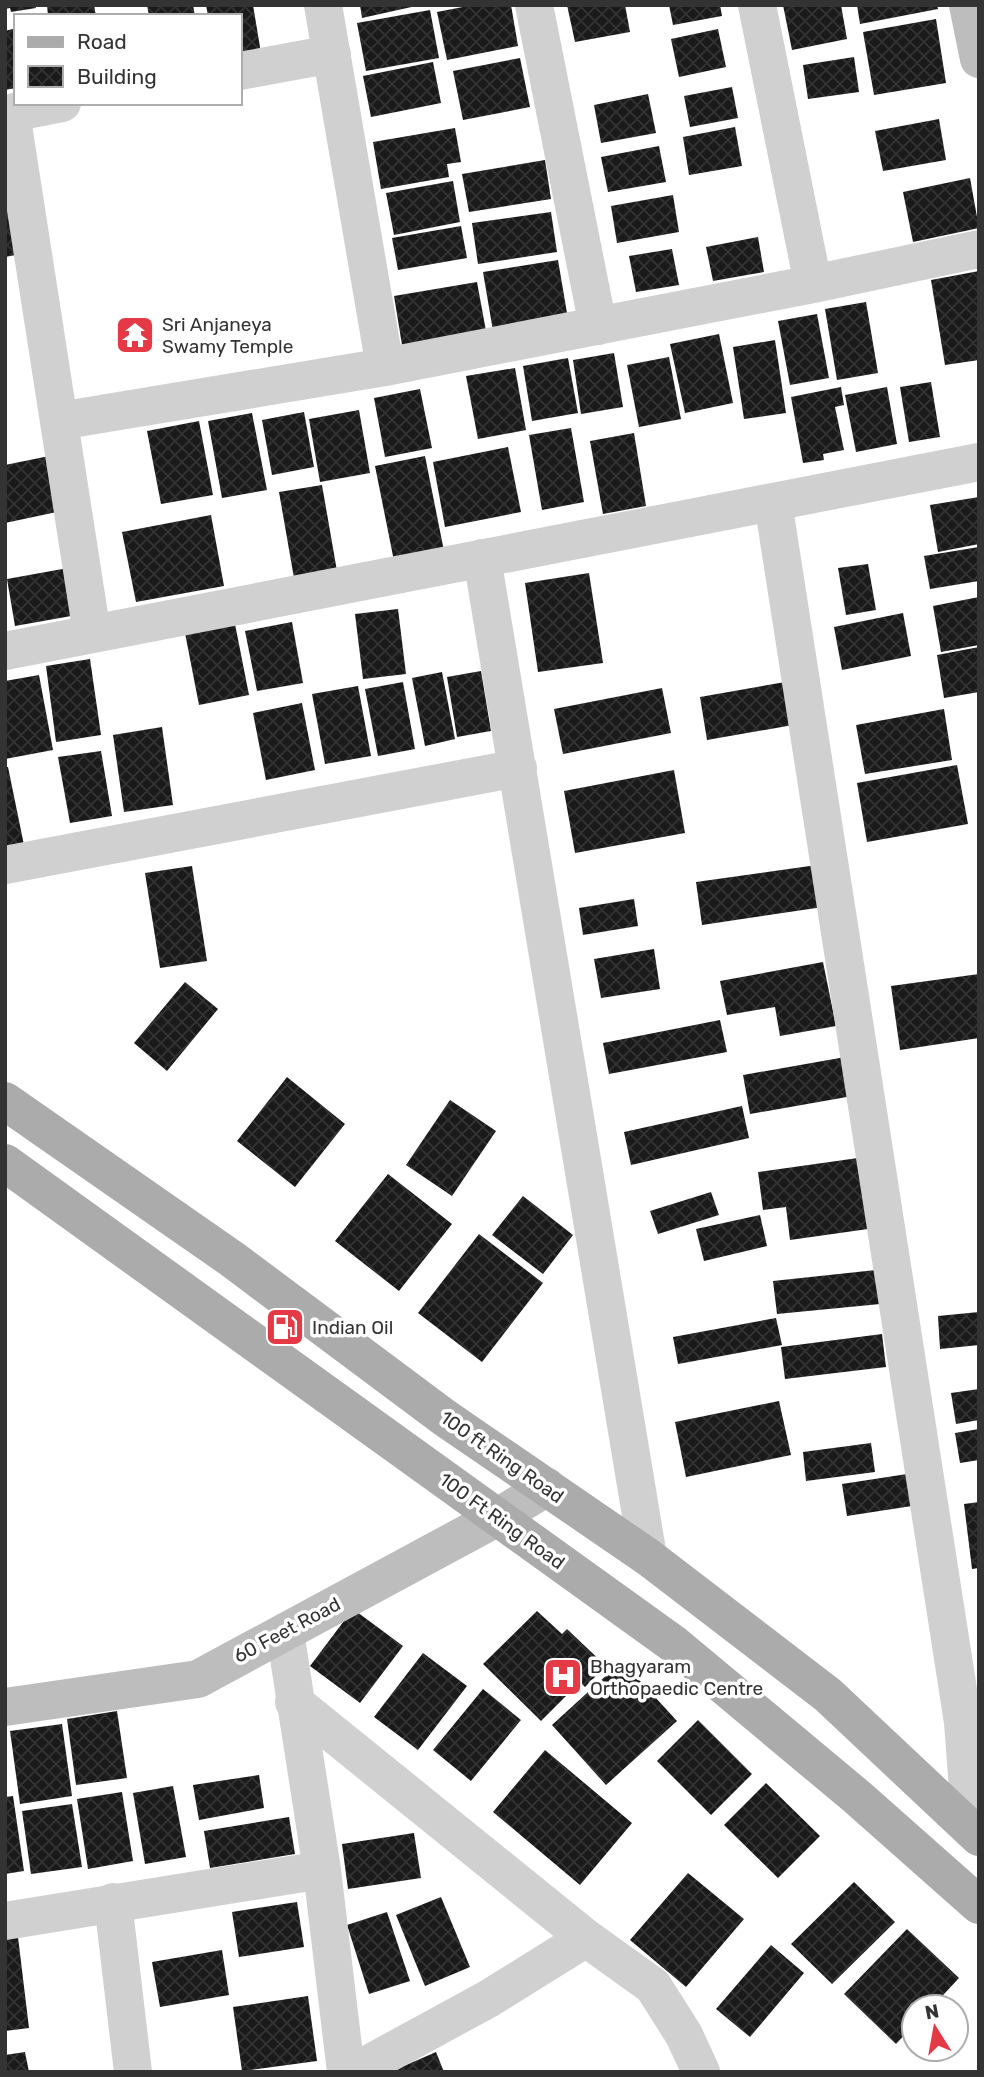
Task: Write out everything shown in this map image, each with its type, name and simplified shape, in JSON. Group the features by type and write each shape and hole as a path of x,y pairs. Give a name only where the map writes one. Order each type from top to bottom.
{"main road":[{"name":"100 ft Ring Road","path":"5,1101 232,1259 445,1418 648,1557 828,1695 975,1833"},
{"name":"100 Ft Ring Road","path":"5,1163 675,1645 857,1797 979,1905"}],"street":[{"path":"323,5 385,367"},
{"path":"534,5 598,326"},
{"path":"757,5 813,284"},
{"path":"968,5 979,59"},
{"path":"242,71 332,54"},
{"path":"51,105 8,113 92,634"},
{"path":"59,421 385,367 979,249"},
{"path":"5,651 979,462"},
{"path":"773,502 963,1722 975,1833"},
{"path":"482,558 648,1557"},
{"path":"5,865 517,768"},
{"name":"60 Feet Road","path":"5,1707 198,1679 498,1517 547,1487"},
{"path":"285,1632 322,1870 346,2072"},
{"path":"294,1702 586,1938 653,1986 684,2035 701,2072"},
{"path":"5,1921 322,1870"},
{"path":"113,1902 133,2072"},
{"path":"354,2072 488,1999 586,1938"}],"building":[{"path":"5,5 35,5 36,8 11,12 10,8 5,9"},
{"path":"47,5 94,5 96,14 48,14"},
{"path":"147,5 193,5 195,14 149,14"},
{"path":"206,5 253,5 262,59 242,63 242,14 208,14"},
{"path":"360,5 416,5 416,6 362,18"},
{"path":"473,5 511,5 518,46 447,60 437,12"},
{"path":"567,5 625,5 630,32 575,42"},
{"path":"669,5 720,5 722,16 673,25"},
{"path":"783,5 841,5 847,39 792,50"},
{"path":"857,5 937,5 938,9 860,24"},
{"path":"430,10 439,58 366,71 357,23"},
{"path":"936,19 946,83 874,95 863,32"},
{"path":"14,29 14,88 5,90 5,31"},
{"path":"718,29 726,67 679,77 671,39"},
{"path":"854,57 859,92 808,99 803,65"},
{"path":"520,58 530,107 463,120 453,71"},
{"path":"433,62 441,103 371,117 363,76"},
{"path":"732,87 738,118 690,127 684,96"},
{"path":"648,94 656,133 601,143 594,105"},
{"path":"939,119 946,160 883,171 875,131"},
{"path":"735,127 742,166 689,175 683,137"},
{"path":"455,128 461,162 447,164 449,177 381,189 373,142"},
{"path":"659,146 666,182 608,192 601,157"},
{"path":"545,160 551,199 469,212 462,174"},
{"path":"970,178 979,228 913,242 903,192"},
{"path":"453,181 460,222 394,235 386,193"},
{"path":"673,195 679,232 617,243 611,206"},
{"path":"11,204 21,254 5,257 5,206"},
{"path":"551,212 557,252 478,264 472,223"},
{"path":"461,226 467,258 398,270 392,238"},
{"path":"758,237 764,272 713,281 706,247"},
{"path":"672,249 679,285 636,292 629,256"},
{"path":"558,260 568,319 493,331 483,272"},
{"path":"979,271 979,360 945,365 931,280"},
{"path":"477,282 486,331 402,345 394,296"},
{"path":"866,302 878,373 837,380 825,309"},
{"path":"817,314 829,378 790,385 778,321"},
{"path":"719,334 733,403 685,413 670,344"},
{"path":"775,340 786,413 744,419 733,347"},
{"path":"614,353 623,407 581,414 573,360"},
{"path":"669,357 681,419 639,427 627,365"},
{"path":"568,358 578,413 532,421 523,366"},
{"path":"515,368 526,430 478,439 466,376"},
{"path":"931,382 940,437 909,442 900,387"},
{"path":"841,387 844,405 835,407 844,450 823,454 824,460 803,463 791,397"},
{"path":"887,387 897,444 856,452 845,395"},
{"path":"420,389 432,448 385,457 374,398"},
{"path":"359,410 370,473 320,482 309,419"},
{"path":"304,412 314,467 272,475 262,420"},
{"path":"252,413 267,490 222,498 208,421"},
{"path":"199,421 213,495 161,504 147,431"},
{"path":"571,428 584,502 542,510 529,435"},
{"path":"634,433 646,506 603,514 590,441"},
{"path":"508,447 521,512 445,527 433,462"},
{"path":"59,454 71,509 5,523 5,465"},
{"path":"425,456 445,556 395,566 375,466"},
{"path":"322,485 337,571 294,578 279,492"},
{"path":"979,497 979,544 938,552 930,505"},
{"path":"211,515 224,586 136,602 122,532"},
{"path":"979,547 979,581 930,589 924,556"},
{"path":"868,564 876,610 846,615 838,568"},
{"path":"79,566 88,613 15,626 7,579"},
{"path":"589,573 603,663 538,672 525,583"},
{"path":"979,597 979,645 941,652 933,606"},
{"path":"398,609 406,674 363,679 355,614"},
{"path":"903,613 911,656 842,670 834,627"},
{"path":"292,622 303,683 257,691 245,631"},
{"path":"235,624 249,695 199,705 185,633"},
{"path":"979,647 979,692 944,698 937,655"},
{"path":"90,659 101,735 56,742 46,666"},
{"path":"481,671 491,731 457,737 447,677"},
{"path":"442,672 455,739 425,746 412,678"},
{"path":"39,675 53,750 5,759 5,681"},
{"path":"403,682 415,749 378,756 365,689"},
{"path":"785,682 793,725 707,740 700,697"},
{"path":"358,686 371,756 325,764 312,694"},
{"path":"662,688 671,733 563,754 554,709"},
{"path":"302,703 315,770 266,780 253,713"},
{"path":"944,709 952,760 865,774 856,725"},
{"path":"162,727 173,805 124,812 113,735"},
{"path":"101,751 112,816 70,823 58,757"},
{"path":"957,765 968,824 867,842 857,783"},
{"path":"5,767 8,767 25,850 5,854"},
{"path":"674,770 685,833 575,853 564,791"},
{"path":"817,865 823,907 702,925 696,882"},
{"path":"192,866 207,961 160,968 145,873"},
{"path":"634,899 638,926 583,935 579,908"},
{"path":"654,949 660,989 601,998 594,959"},
{"path":"823,962 836,1026 780,1036 775,1007 727,1015 720,981"},
{"path":"979,974 979,1038 900,1050 891,986"},
{"path":"185,982 218,1009 167,1071 134,1043"},
{"path":"720,1020 727,1052 609,1074 603,1043"},
{"path":"851,1056 858,1095 750,1114 743,1075"},
{"path":"287,1077 345,1124 295,1187 237,1141"},
{"path":"450,1100 496,1131 452,1196 406,1165"},
{"path":"742,1106 749,1138 631,1165 624,1132"},
{"path":"858,1158 868,1229 790,1240 786,1207 763,1210 758,1172"},
{"path":"388,1174 452,1224 399,1291 335,1241"},
{"path":"711,1192 719,1215 658,1234 650,1211"},
{"path":"523,1196 573,1235 543,1274 492,1235"},
{"path":"760,1215 767,1246 704,1261 696,1229"},
{"path":"479,1234 543,1283 482,1362 418,1313"},
{"path":"876,1270 880,1304 777,1314 773,1281"},
{"path":"979,1312 979,1345 940,1349 938,1316"},
{"path":"776,1318 782,1345 678,1364 673,1337"},
{"path":"882,1334 886,1367 785,1379 781,1347"},
{"path":"979,1389 979,1420 956,1424 951,1393"},
{"path":"779,1401 791,1455 686,1477 675,1422"},
{"path":"979,1429 979,1460 960,1463 955,1433"},
{"path":"871,1443 875,1472 806,1481 803,1452"},
{"path":"907,1474 912,1506 847,1516 842,1484"},
{"path":"979,1502 979,1568 972,1569 964,1504"},
{"path":"353,1609 403,1646 360,1703 310,1666"},
{"path":"537,1611 562,1634 567,1629 606,1666 585,1687 580,1682 541,1721 483,1664"},
{"path":"423,1653 467,1686 418,1750 374,1717"},
{"path":"622,1661 677,1721 606,1785 552,1725"},
{"path":"483,1689 521,1720 471,1781 433,1750"},
{"path":"117,1711 127,1778 76,1785 67,1719"},
{"path":"698,1720 752,1774 711,1815 657,1761"},
{"path":"62,1724 72,1796 20,1804 10,1731"},
{"path":"545,1750 632,1823 580,1885 493,1812"},
{"path":"259,1775 264,1808 199,1820 193,1785"},
{"path":"766,1783 820,1836 778,1878 724,1825"},
{"path":"173,1786 186,1857 145,1864 133,1793"},
{"path":"122,1792 133,1861 88,1869 77,1799"},
{"path":"13,1796 24,1871 5,1874 5,1797"},
{"path":"72,1804 82,1867 31,1874 22,1811"},
{"path":"289,1817 295,1854 210,1868 204,1831"},
{"path":"414,1833 421,1878 348,1889 342,1844"},
{"path":"688,1873 744,1919 686,1987 630,1940"},
{"path":"854,1882 895,1922 832,1984 791,1944"},
{"path":"441,1897 470,1967 425,1986 396,1915"},
{"path":"297,1902 304,1947 239,1957 232,1912"},
{"path":"387,1912 410,1981 369,1994 347,1925"},
{"path":"907,1929 959,1978 945,1993 900,1993 900,2040 896,2044 844,1994"},
{"path":"18,1937 29,2028 5,2031 5,1939"},
{"path":"771,1945 804,1973 750,2037 716,2009"},
{"path":"222,1950 229,1995 160,2007 152,1962"},
{"path":"308,1996 317,2061 242,2071 233,2007"},
{"path":"25,2052 29,2072 5,2072 5,2055"},
{"path":"436,2052 444,2072 390,2072"}],"place":[{"name":"Sri Anjaneya Swamy Temple","path":"135,335"},
{"name":"Indian Oil","path":"285,1327"},
{"name":"Bhagyaram Orthopaedic Centre","path":"563,1677"}]}
